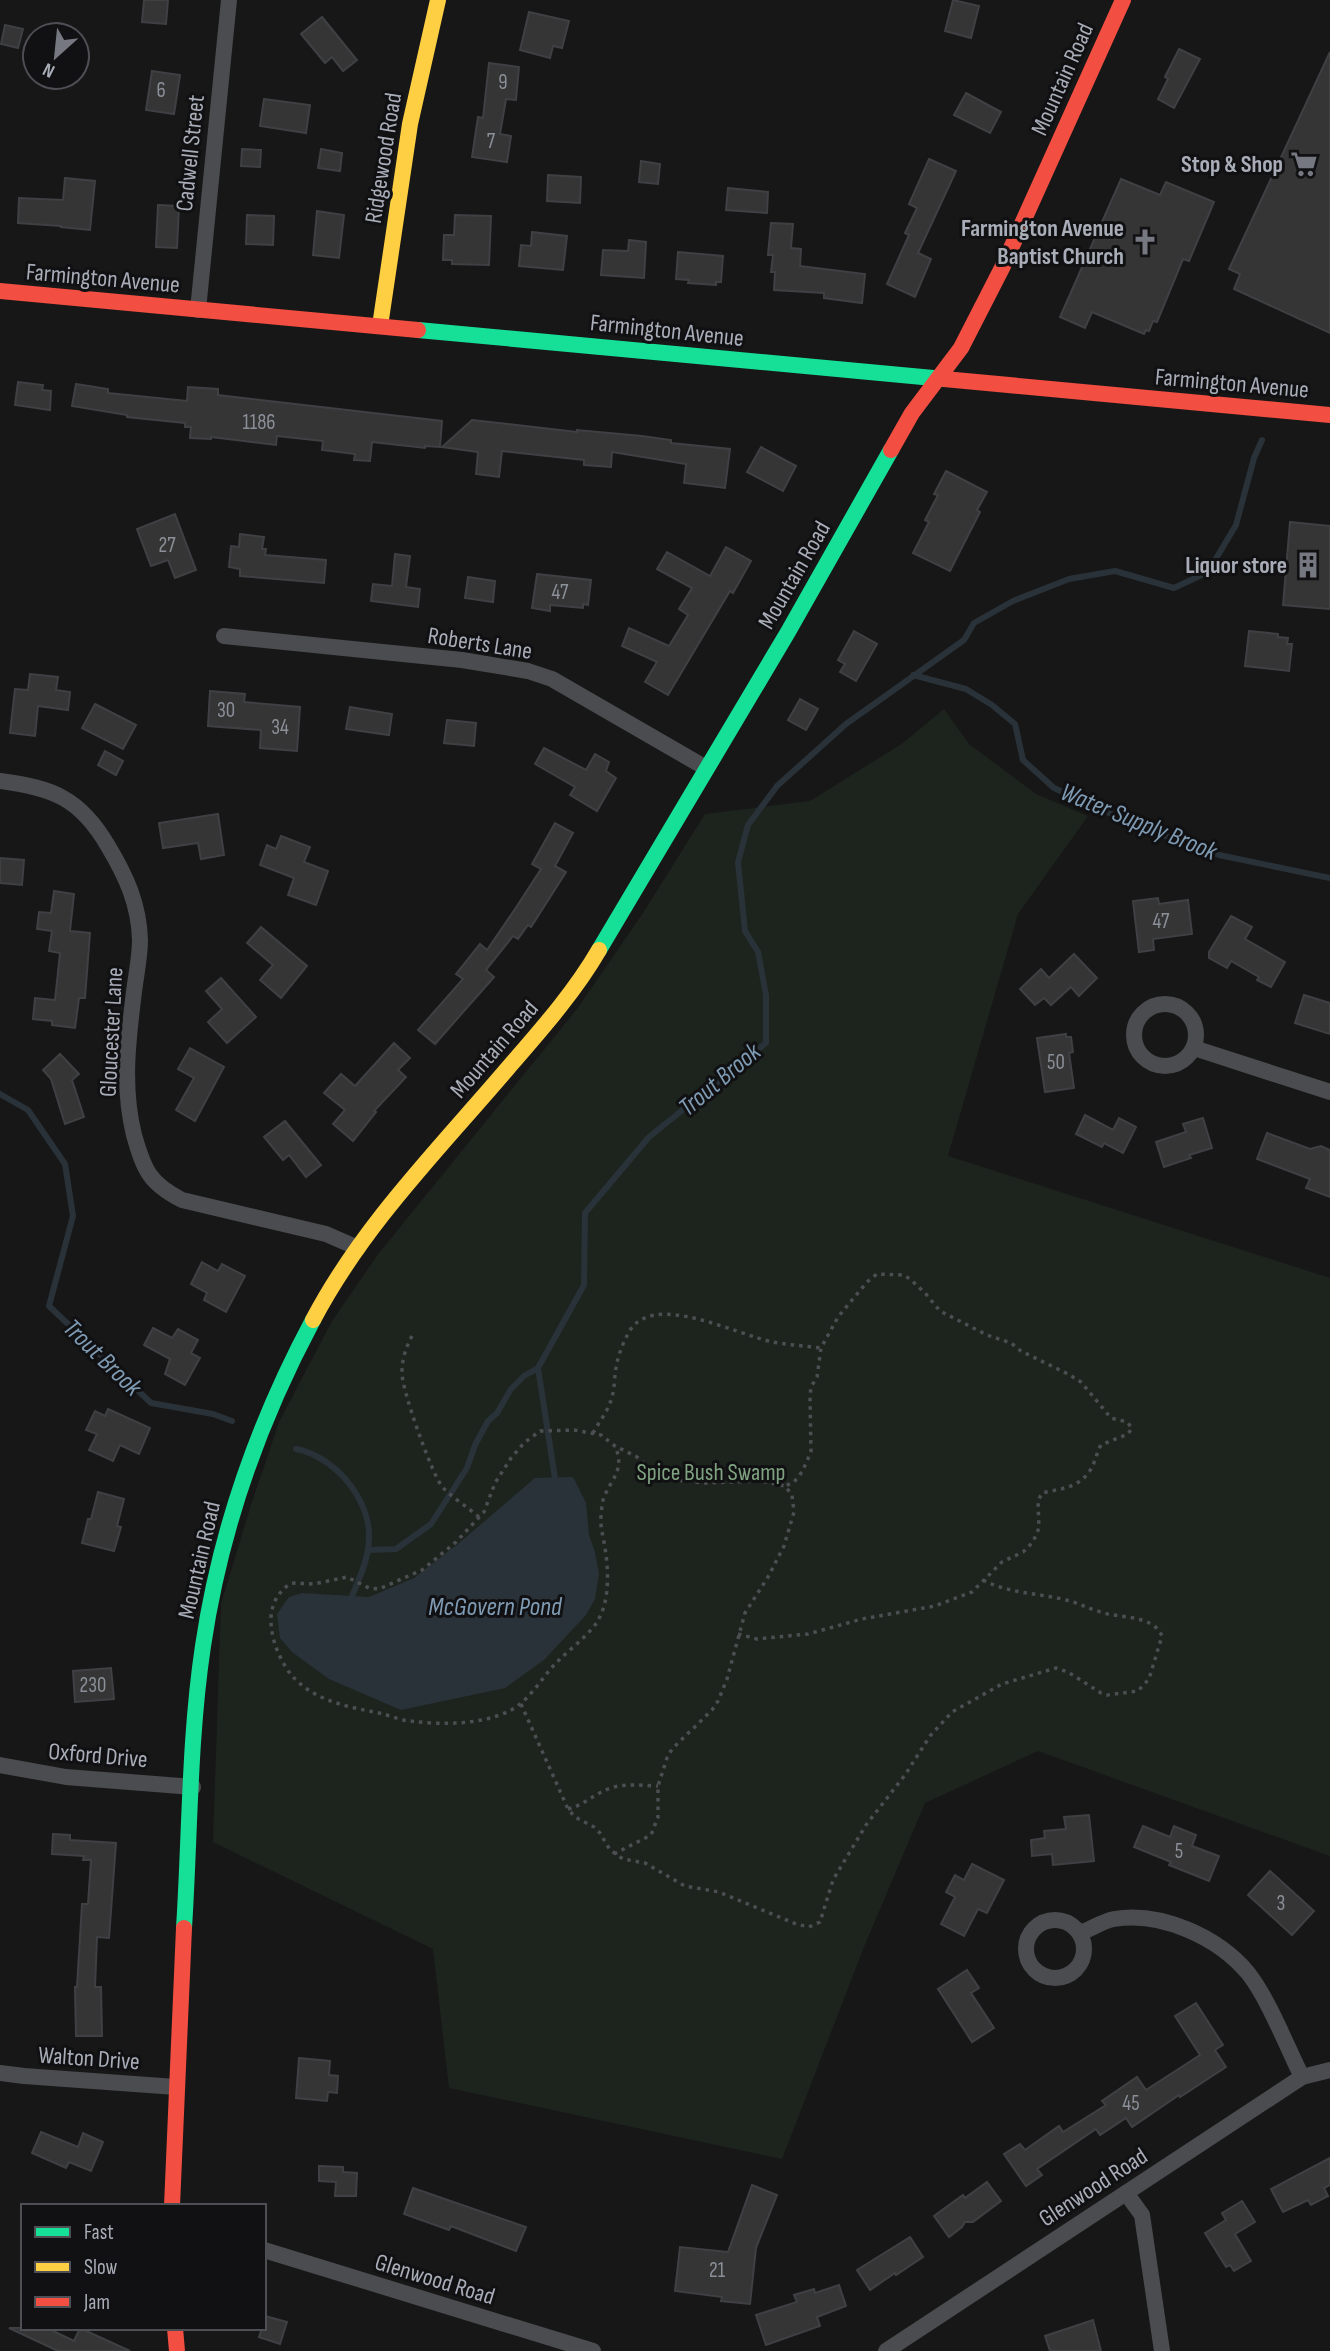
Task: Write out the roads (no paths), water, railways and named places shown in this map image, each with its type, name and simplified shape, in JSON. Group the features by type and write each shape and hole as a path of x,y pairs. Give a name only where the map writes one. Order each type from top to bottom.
{"main road":[{"name":"Ridgewood Road","path":"380,326 410,124 438,0"},
{"name":"Mountain Road","path":"172,2204 195,1722 203,1650 211,1594 225,1532 248,1461 278,1389 323,1302 358,1248 409,1181 527,1049 591,964 795,621 912,413 961,348 1003,266 1123,0"},
{"name":"Farmington Avenue","path":"0,291 1330,415"},
{"path":"176,2330 177,2351"}],"street":[{"name":"Cadwell Street","path":"198,310 229,0"},
{"name":"Roberts Lane","path":"224,636 462,660 528,671 552,679 706,768"},
{"name":"Gloucester Lane","path":"0,781 33,785 64,797 93,821 126,877 137,907 140,942 126,1079 130,1116 149,1175 162,1189 182,1199 326,1234 358,1248"},
{"path":"1194,1048 1330,1092"},
{"name":"Oxford Drive","path":"0,1765 66,1777 193,1787"},
{"path":"1080,1933 1112,1919 1134,1918 1178,1927 1216,1945 1236,1962 1254,1983 1302,2077"},
{"name":"Glenwood Road","path":"886,2351 1302,2077 1330,2070"},
{"name":"Walton Drive","path":"0,2073 176,2087"},
{"path":"1126,2193 1142,2215 1162,2351"},
{"name":"Glenwood Road","path":"266,2251 593,2351"}],"water":[{"name":"McGovern Pond","path":"573,1477 586,1503 589,1535 599,1574 595,1599 586,1615 544,1660 505,1688 401,1710 329,1679 292,1652 280,1638 277,1614 289,1597 302,1593 369,1597 414,1578 535,1478"}],"waterway":[{"name":"Trout Brook","path":"556,1485 538,1368 584,1285 585,1213 649,1137 766,1043 766,995 758,952 745,931 738,862 748,825 777,786 846,724 964,640 974,623 1013,601 1069,579 1115,571 1174,588 1208,572 1236,525 1254,458 1262,440"},
{"name":"Water Supply Brook","path":"913,675 966,689 992,705 1015,724 1023,760 1054,788 1140,827 1219,855 1330,878"},
{"name":"Trout Brook","path":"0,1094 28,1110 65,1164 73,1216 49,1306 151,1403 213,1414 232,1421"},
{"path":"368,1550 396,1549 431,1524 467,1468 488,1421 497,1413 511,1389 524,1376 538,1368"},
{"name":"Trout Brook","path":"296,1449 324,1460 336,1470 348,1482 364,1509 368,1524 368,1547 352,1601"}],"place":[{"name":"Stop & Shop","path":"1304,164"},
{"name":"Farmington Avenue Baptist Church","path":"1145,242"},
{"name":"Liquor store","path":"1308,565"}],"park label":[{"name":"Spice Bush Swamp","path":"711,1472"}]}
